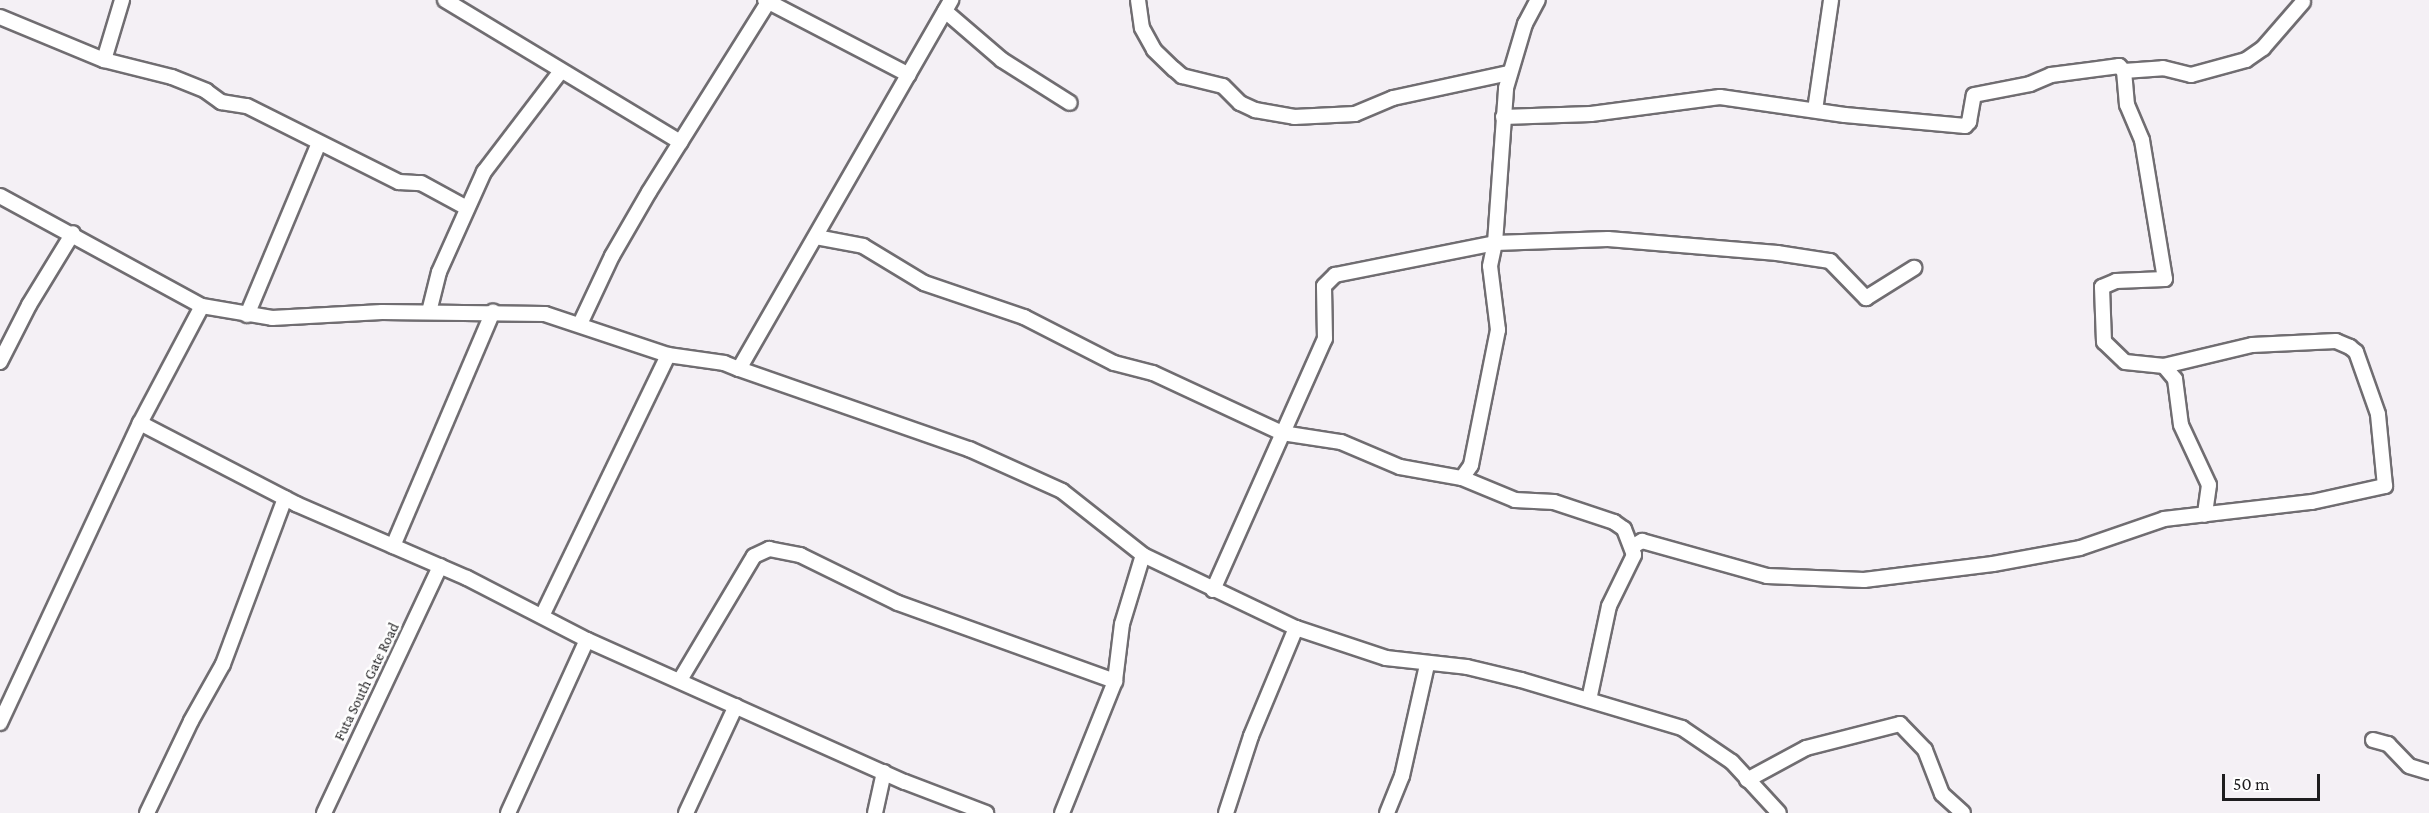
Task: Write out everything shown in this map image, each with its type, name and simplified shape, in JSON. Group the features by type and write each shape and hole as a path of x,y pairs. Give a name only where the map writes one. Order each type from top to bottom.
{"street":[{"path":"104,60 122,0"},
{"path":"445,0 680,142"},
{"path":"1138,0 1142,28 1154,50 1174,69 1182,76 1223,86 1240,103 1255,110 1294,117 1355,114 1393,98 1509,73"},
{"path":"1462,478 1471,465 1498,330 1490,266 1495,243 1503,117 1509,73 1525,24 1538,0"},
{"path":"1815,110 1831,0"},
{"path":"580,324 612,256 766,1 909,75"},
{"path":"2124,71 2163,68 2190,75 2246,60 2263,48 2303,2"},
{"path":"739,369 948,6 1002,60 1070,103"},
{"path":"0,17 104,60 172,77 206,91 220,102 242,104 399,182 421,183 467,208"},
{"path":"1503,117 1591,114 1720,97 1931,125 1965,126 1970,122 1974,95 2030,84 2051,75 2119,66 2124,71 2127,105 2142,140 2165,279 2116,281 2102,288 2101,325 2104,342 2119,359 2164,366 2190,362 2252,345 2336,341 2356,352 2378,414 2386,470 2385,486 2312,502 2205,514 2137,525 2074,549 1922,575 1864,580 1767,576 1646,541 1632,547 1634,555 1609,606 1589,700"},
{"path":"429,312 439,272 467,208 497,152 561,71"},
{"path":"247,315 319,143"},
{"path":"0,196 73,233 202,306 247,315 297,318 429,312 493,311 544,314 580,324 668,356 724,363 969,449 1062,491 1143,555 1296,628 1386,658 1427,665 1467,667 1589,700 1682,729 1723,755 1779,813"},
{"path":"0,362 29,305 73,233"},
{"path":"816,237 864,246 924,283 1024,317 1114,363 1153,373 1282,433 1341,442 1400,467 1462,478 1515,500 1554,502 1620,525 1634,555"},
{"path":"1213,590 1325,339 1328,280 1379,264 1495,243 1608,238 1777,253 1830,261 1866,298 1914,268"},
{"path":"0,723 140,423 202,306"},
{"path":"393,546 493,311"},
{"path":"542,616 668,356"},
{"path":"2178,393 2190,362"},
{"path":"2164,366 2173,374 2178,393 2181,425 2209,485 2205,514"},
{"path":"140,423 285,498 440,566 587,640 884,772 986,813"},
{"path":"147,813 191,721 224,664 285,498"},
{"path":"680,680 754,556 769,549 800,555 898,603 1115,681"},
{"path":"1062,813 1115,681 1122,624 1143,555"},
{"name":"Futa South Gate Road","path":"324,813 440,566"},
{"path":"1226,813 1251,736 1296,628"},
{"path":"508,813 587,640"},
{"path":"1387,813 1401,776 1427,665"},
{"path":"686,813 736,706"},
{"path":"1747,780 1806,748 1900,724 1925,750 1942,794 1963,813"},
{"path":"2373,740 2388,744 2409,766 2429,772"},
{"path":"875,813 884,772"}]}
